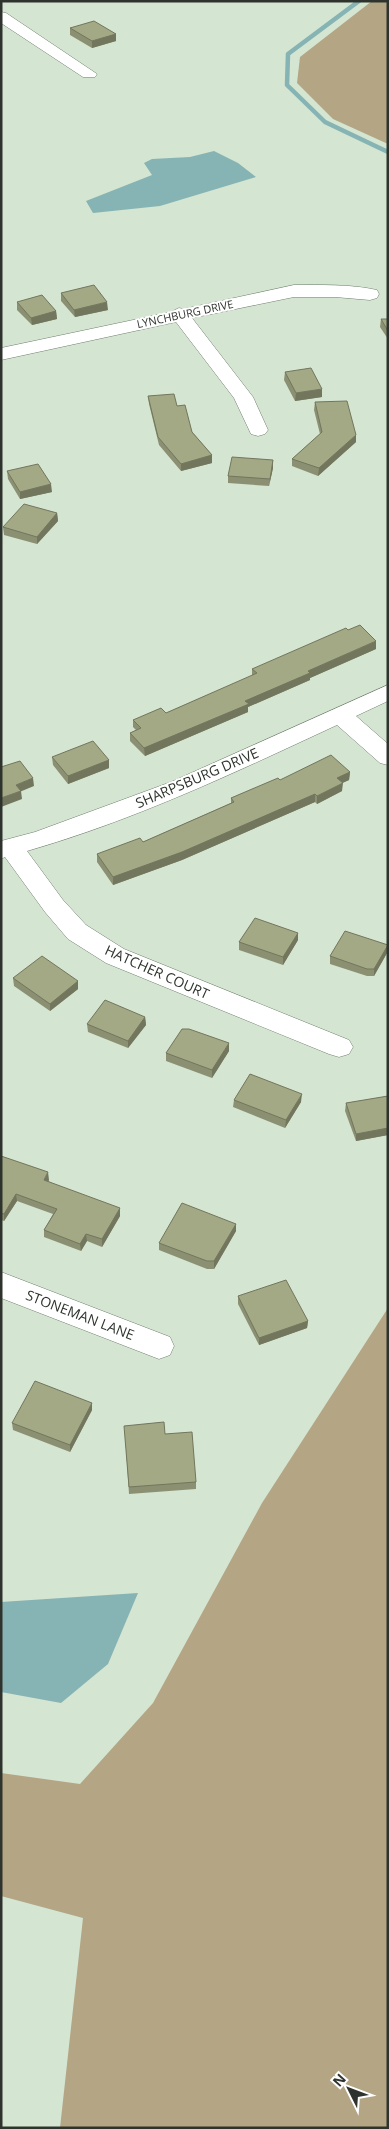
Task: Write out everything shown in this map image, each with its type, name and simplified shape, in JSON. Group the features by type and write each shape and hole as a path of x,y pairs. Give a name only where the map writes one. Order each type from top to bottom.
{"street":[{"path":"1,16 89,74"},
{"name":"LYNCHBURG DRIVE","path":"1,354 179,314 294,291 335,291 370,294"},
{"path":"179,314 243,397 258,430"},
{"name":"SHARPSBURG DRIVE","path":"6,848 43,838 180,788 388,692"},
{"path":"340,714 388,757"},
{"name":"HATCHER COURT","path":"6,848 77,932 115,956 339,1047"},
{"name":"STONEMAN LANE","path":"1,1284 159,1346"}],"shaded area":[{"path":"372,1 388,1 388,144 333,119 297,83 300,57"},
{"path":"388,1308 388,2128 60,2128 83,1918 1,1896 1,1773 80,1784 153,1703 262,1503"}],"water":[{"path":"214,151 238,163 256,177 160,206 93,213 86,201 152,175 144,163 152,159 190,157"},
{"path":"138,1593 108,1664 61,1703 1,1692 1,1602"}],"building":[{"path":"94,21 116,34 92,41 70,28"},
{"path":"94,285 107,302 74,310 61,293"},
{"path":"42,295 56,311 31,318 17,302"},
{"path":"381,319 388,319 388,331"},
{"path":"311,368 322,389 296,393 285,372"},
{"path":"174,394 177,406 185,405 192,432 212,455 181,464 158,437 148,396"},
{"path":"347,401 356,435 319,468 292,459 322,432 315,402"},
{"path":"232,457 273,460 270,479 228,476"},
{"path":"38,464 51,484 20,492 7,471"},
{"path":"24,504 57,513 37,537 3,527"},
{"path":"360,625 376,641 308,671 310,673 245,701 249,704 144,748 130,733 141,728 133,720 161,708 166,713 257,673 252,669 346,628 348,630"},
{"path":"93,741 109,760 68,776 52,757"},
{"path":"331,755 350,772 337,778 343,783 317,796 315,794 182,852 113,877 97,854 140,838 143,842 234,802 231,798 278,778 280,780"},
{"path":"20,761 33,778 16,785 21,791 1,798 1,767"},
{"path":"255,918 298,933 283,957 239,942"},
{"path":"345,931 388,945 374,969 367,969 330,956"},
{"path":"42,956 78,981 50,1004 13,978"},
{"path":"105,1000 145,1017 128,1041 87,1024"},
{"path":"182,1029 189,1029 229,1043 212,1070 166,1053"},
{"path":"250,1074 302,1094 286,1120 234,1100"},
{"path":"388,1096 388,1128 356,1134 346,1103"},
{"path":"1,1156 48,1172 44,1180 120,1208 102,1239 86,1234 80,1244 44,1230 57,1209 16,1194 4,1214 1,1213"},
{"path":"182,1203 236,1224 214,1261 207,1261 159,1243"},
{"path":"286,1280 308,1321 259,1338 238,1296"},
{"path":"35,1381 92,1403 70,1445 12,1423"},
{"path":"164,1422 165,1434 192,1432 196,1482 129,1487 124,1426"}],"waterway":[{"path":"359,1 288,54 287,85 325,122 388,152"}]}
